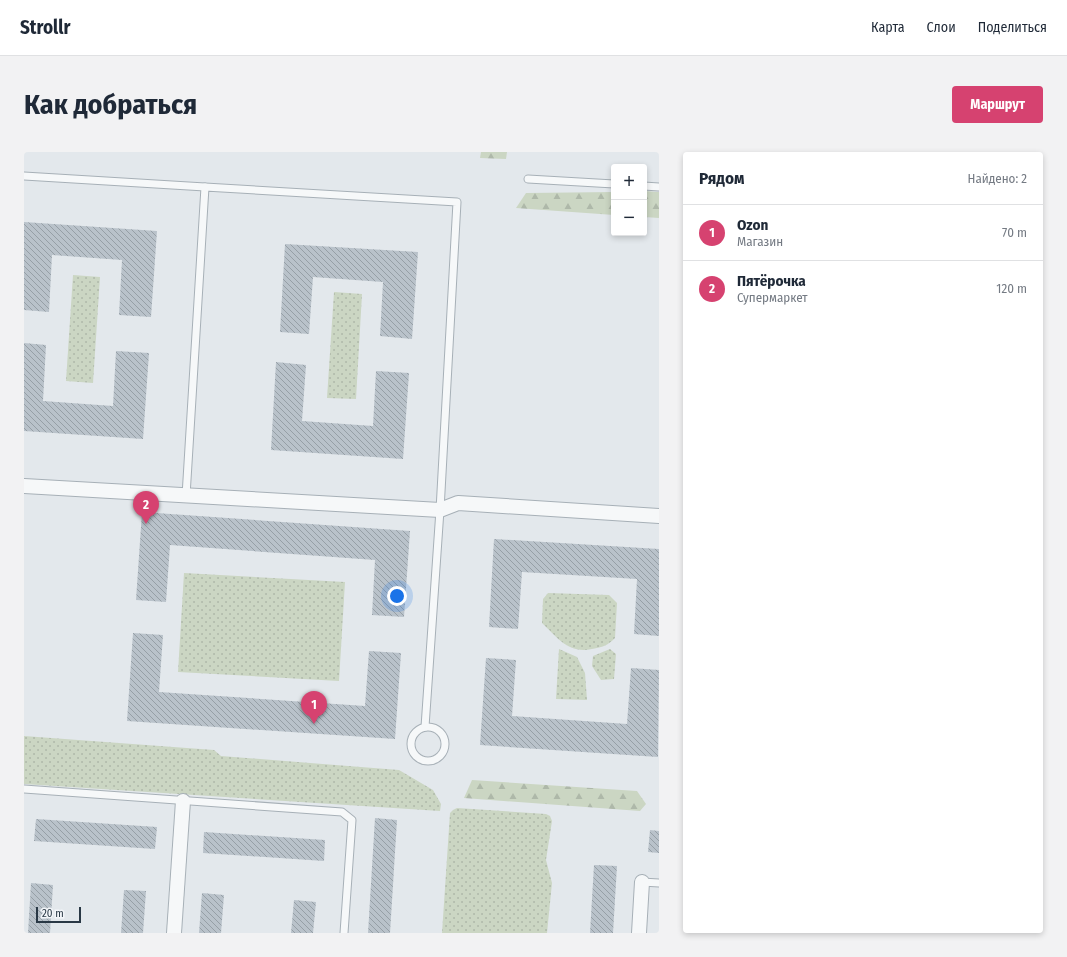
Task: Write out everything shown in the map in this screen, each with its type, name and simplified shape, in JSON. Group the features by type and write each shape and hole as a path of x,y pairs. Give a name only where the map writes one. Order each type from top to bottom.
{"street":[{"path":"24,486 440,510 458,503 659,516"},
{"path":"174,933 183,800"},
{"path":"639,933 642,882"}],"lane":[{"path":"24,176 457,202 440,510 425,727"},
{"path":"528,179 611,184"},
{"path":"647,186 659,187"},
{"path":"186,496 205,187"},
{"path":"425,727 435,729 440,732 444,742 444,747 440,756 430,761 418,759 411,750 414,733 425,727"},
{"path":"24,789 342,812 352,820 344,933"},
{"path":"642,882 659,884"}],"green space":[{"path":"481,152 507,152 506,159 480,158"},
{"path":"647,191 659,192 659,218 647,217"},
{"path":"611,192 611,215 516,208 526,193"},
{"path":"73,275 100,277 93,383 66,381"},
{"path":"334,292 362,294 356,399 327,398"},
{"path":"184,573 345,582 339,681 178,672"},
{"path":"548,593 609,595 617,603 615,638 610,643 602,647 584,650 576,649 564,644 542,623 543,599"},
{"path":"559,649 577,657 585,673 587,700 556,699"},
{"path":"610,649 616,654 614,679 601,680 592,666 593,656"},
{"path":"24,736 214,750 221,756 399,770 433,790 441,804 440,811 24,784"},
{"path":"472,780 637,791 646,804 640,811 464,798"},
{"path":"457,808 546,814 550,816 552,821 546,860 552,883 547,933 442,933 450,813"}],"building":[{"path":"24,222 157,231 151,317 119,315 122,260 52,255 49,312 24,310"},
{"path":"285,244 418,252 412,339 380,336 383,282 313,277 309,334 280,332"},
{"path":"24,343 46,345 43,401 113,406 116,351 149,353 143,439 24,431"},
{"path":"276,362 306,365 302,421 373,426 376,371 409,373 403,459 271,450"},
{"path":"142,512 410,531 404,617 372,615 375,560 170,545 166,602 136,600"},
{"path":"494,539 659,549 659,636 634,634 637,579 522,572 518,629 489,627"},
{"path":"133,633 163,635 159,692 365,706 369,651 401,653 395,739 127,721"},
{"path":"486,658 516,660 512,716 627,724 631,668 659,670 658,757 480,745"},
{"path":"375,818 397,820 390,933 368,933"},
{"path":"36,819 157,827 155,849 34,841"},
{"path":"650,830 659,831 659,853 648,852"},
{"path":"204,832 325,840 324,861 203,853"},
{"path":"594,865 617,866 613,933 590,933"},
{"path":"31,883 53,885 50,933 28,933"},
{"path":"124,890 146,891 143,933 121,933"},
{"path":"202,893 224,895 221,933 199,933"},
{"path":"294,900 316,902 313,933 291,933"}],"place":[{"name":"Пятёрочка","path":"146,524"},
{"name":"Ozon","path":"314,724"}]}
